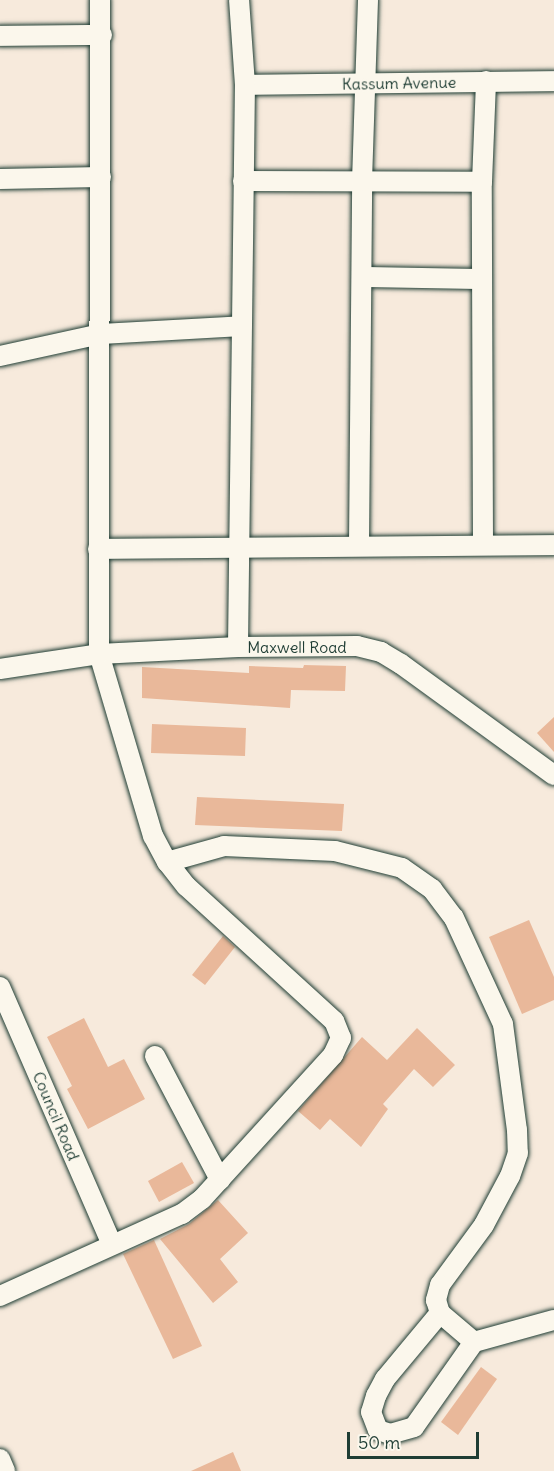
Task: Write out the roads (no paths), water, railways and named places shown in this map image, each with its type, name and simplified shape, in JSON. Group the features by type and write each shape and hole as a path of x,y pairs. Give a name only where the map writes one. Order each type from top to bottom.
{"street":[{"path":"0,1296 183,1214 220,1180 333,1055 341,1038 334,1021 186,886 167,862 153,836 99,654 102,35 100,0"},
{"path":"238,647 245,85 239,0"},
{"path":"359,545 362,181 368,0"},
{"path":"0,36 102,35"},
{"path":"483,543 482,182 486,81"},
{"name":"Kassum Avenue","path":"245,85 554,81"},
{"path":"0,179 101,177"},
{"path":"243,181 482,182"},
{"path":"362,278 482,279"},
{"path":"0,356 101,334 242,326"},
{"path":"98,549 240,549 483,543 554,545"},
{"name":"Maxwell Road","path":"0,669 99,654 238,647 357,646 381,652 474,714 554,776"},
{"path":"167,862 224,846 335,851 402,868 432,889 454,918 503,1024 518,1153 510,1176 484,1225 440,1286 436,1300 440,1313 474,1342"},
{"name":"Council Road","path":"0,987 112,1245"},
{"path":"155,1056 220,1180"},
{"path":"440,1313 385,1379 371,1412 378,1430 390,1434 414,1427 474,1342 554,1320"},
{"path":"0,1459 5,1471"}]}
